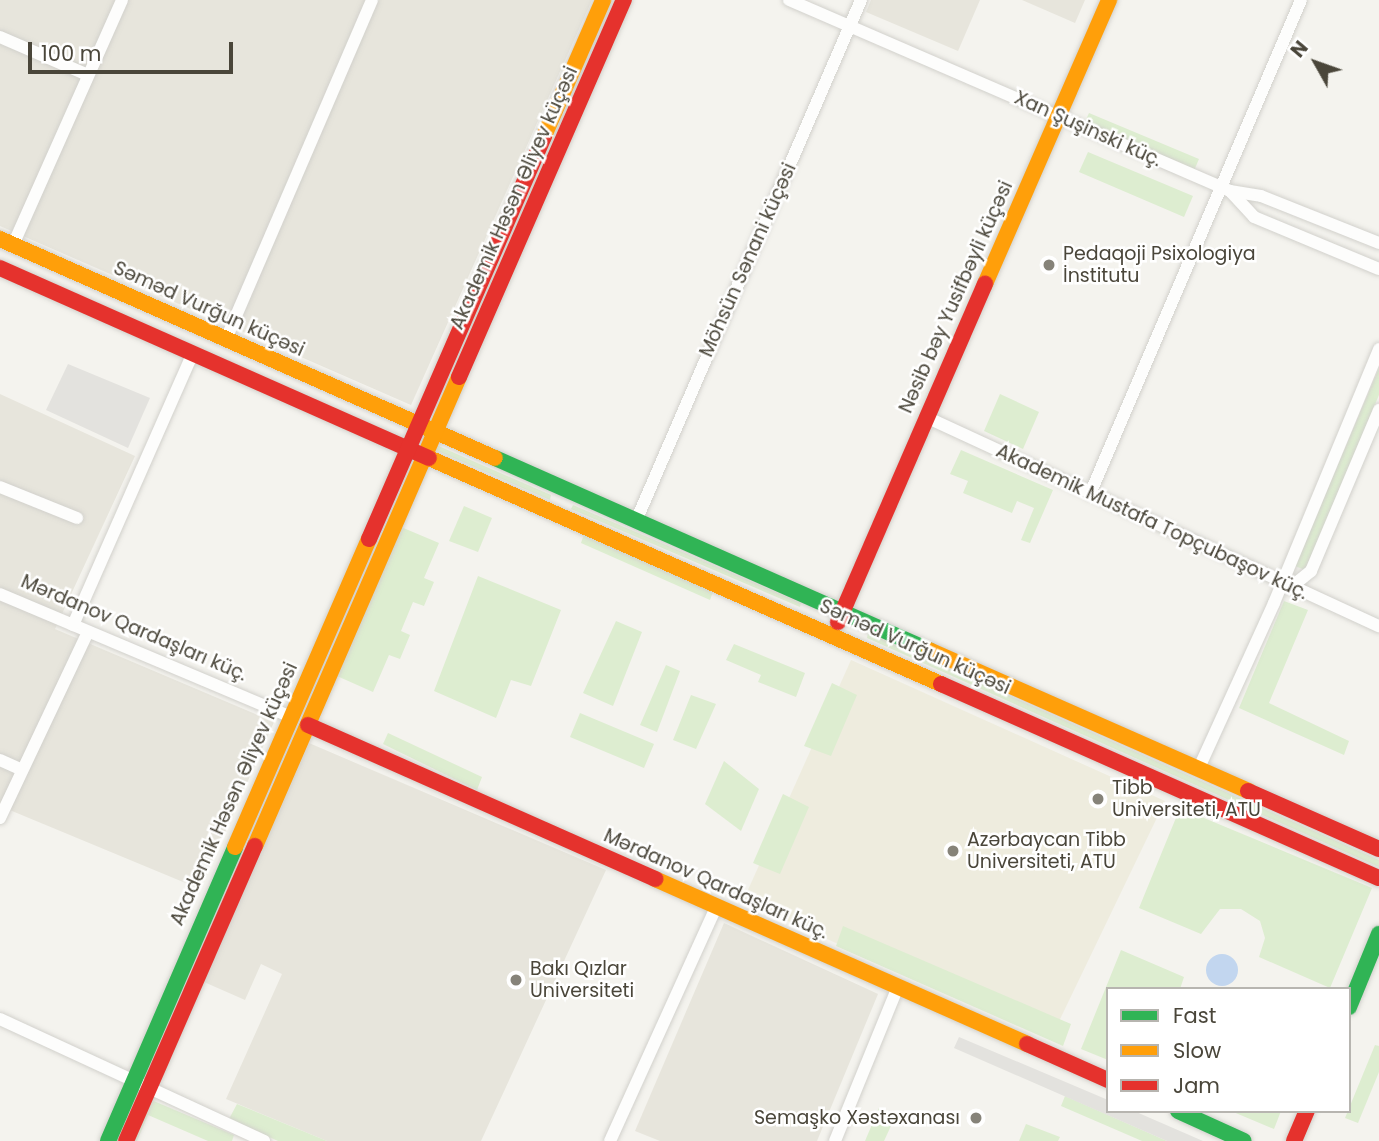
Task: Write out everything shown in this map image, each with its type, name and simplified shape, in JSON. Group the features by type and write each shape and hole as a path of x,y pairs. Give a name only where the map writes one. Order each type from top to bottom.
{"main road":[{"name":"Akademik Həsən Əliyev küçəsi","path":"108,1141 603,0"},
{"name":"Akademik Həsən Əliyev küçəsi","path":"126,1141 417,472 428,456 443,413 624,0"},
{"name":"Nəsib bəy Yusifbəyli küçəsi","path":"840,611 1109,0"},
{"name":"Səməd Vurğun küçəsi","path":"6,242 1379,849"},
{"path":"0,268 193,353"},
{"name":"Səməd Vurğun küçəsi","path":"193,353 848,640 1379,878"},
{"path":"559,514 569,491"},
{"path":"840,611 839,630 848,640"},
{"name":"Mərdanov Qardaşları küç.","path":"307,725 1106,1079"},
{"path":"1351,1002 1379,934"},
{"path":"1182,1113 1244,1141"},
{"path":"1294,1141 1306,1115"}],"street":[{"path":"6,242 122,0"},
{"path":"226,339 372,0"},
{"name":"Xan Şuşinski küç.","path":"789,0 1225,189 1254,217 1379,269"},
{"name":"Möhsün Sənani küçəsi","path":"636,521 861,0"},
{"path":"1090,494 1225,189 1301,0"},
{"path":"0,37 88,75"},
{"path":"1225,189 1261,196 1379,243"},
{"path":"1288,584 1379,349"},
{"path":"74,625 193,353"},
{"path":"1198,770 1277,595 1288,584 1311,571 1379,410"},
{"name":"Akademik Mustafa Topçubaşov küç.","path":"926,417 1379,625"},
{"path":"0,487 77,518"},
{"name":"Mərdanov Qardaşları küç.","path":"0,594 291,718"},
{"path":"0,818 20,769 88,632"},
{"path":"0,760 20,769"},
{"path":"610,1141 716,907"},
{"path":"835,1141 898,987"},
{"path":"0,1019 264,1141"}],"shaded area":[{"path":"0,0 592,0 411,405 0,226"},
{"path":"871,0 980,0 958,51 866,12"},
{"path":"1022,0 1085,0 1075,23"},
{"path":"68,364 150,398 128,448 46,410"},
{"path":"0,394 135,456 55,629 274,722 200,889 0,806"},
{"name":"Azərbaycan Tibb Universiteti, ATU","path":"851,660 1165,801 1050,1040 743,901"},
{"path":"309,743 606,870 481,1141 327,1141 226,1099 282,974 261,964 245,1000 204,982"},
{"path":"724,923 878,994 817,1141 660,1141 635,1131"},
{"path":"959,1037 1106,1099 1106,1113 1139,1113 1203,1141 1167,1141 954,1048"}],"green space":[{"path":"1089,113 1199,159 1193,173 1083,126"},
{"path":"1088,152 1193,196 1184,217 1079,172"},
{"path":"1379,368 1379,395 1305,570 1295,566"},
{"path":"1000,394 1039,412 1023,449 984,431"},
{"path":"434,444 551,495 550,500 433,449"},
{"path":"961,450 1053,490 1030,543 1021,540 1034,508 1017,501 1012,513 963,493 968,481 950,474"},
{"path":"573,505 801,603 800,607 571,509"},
{"path":"464,506 492,518 478,552 449,541"},
{"path":"401,527 439,543 424,578 434,582 424,606 413,602 401,631 410,635 400,659 389,655 373,692 337,676"},
{"path":"584,534 714,589 710,600 581,543"},
{"path":"478,576 561,610 531,686 511,680 496,718 434,691"},
{"path":"1284,601 1308,610 1269,703 1349,741 1344,755 1239,708"},
{"path":"616,621 642,632 613,706 583,693"},
{"path":"868,633 1379,860 1379,867 867,638"},
{"path":"734,644 805,673 796,697 758,682 761,675 726,660"},
{"path":"666,665 680,671 657,732 640,725"},
{"path":"832,683 857,695 831,756 804,746"},
{"path":"691,695 716,704 696,749 673,740"},
{"path":"580,713 654,744 644,768 570,737"},
{"path":"388,733 482,777 477,790 383,744"},
{"path":"724,761 759,789 741,831 705,804"},
{"path":"783,794 809,807 780,874 753,863"},
{"path":"1180,808 1372,888 1330,987 1259,957 1265,938 1260,921 1241,909 1220,909 1201,934 1139,908"},
{"path":"843,926 1071,1024 1063,1046 836,946"},
{"path":"1121,950 1184,977 1181,987 1106,987"},
{"path":"1106,987 1106,1059 1081,1049"},
{"path":"1375,1045 1379,1046 1379,1072 1358,1123 1345,1118 1347,1113 1351,1113 1351,1103"},
{"path":"1065,1096 1167,1141 1142,1141 1061,1106"},
{"path":"149,1099 234,1135 232,1141 208,1141 148,1115 137,1141 131,1141"},
{"path":"237,1104 327,1141 278,1141 229,1119"},
{"path":"879,1108 896,1115 884,1141 865,1141"},
{"path":"1236,1113 1280,1113 1274,1129"},
{"path":"1026,1124 1060,1137 1058,1141 1019,1141"}],"water":[{"path":"1222,954 1233,959 1238,970 1233,981 1222,986 1211,981 1206,970 1211,959"}],"traffic: fast":[{"path":"495,458 929,650"},
{"path":"108,1141 235,847"},
{"path":"1351,1002 1379,934"},
{"path":"1182,1113 1244,1141"}],"traffic: slow":[{"path":"544,136 603,0"},
{"path":"985,284 1109,0"},
{"path":"0,239 495,458"},
{"path":"255,846 459,377"},
{"path":"429,458 941,684"},
{"path":"235,847 369,539"},
{"path":"929,650 1248,791"},
{"path":"655,879 1027,1044"}],"traffic: jam":[{"path":"459,377 624,0"},
{"path":"369,539 544,136"},
{"path":"0,268 429,458"},
{"path":"838,622 985,284"},
{"path":"941,684 1379,878"},
{"path":"308,725 655,879"},
{"path":"1248,791 1379,849"},
{"path":"126,1141 255,846"},
{"path":"1027,1044 1106,1079"},
{"path":"1294,1141 1306,1113"}],"place":[{"name":"Pedaqoji Psixologiya İnstitutu","path":"1049,265"},
{"name":"Tibb Universiteti, ATU","path":"1098,799"},
{"name":"Azərbaycan Tibb Universiteti, ATU","path":"953,851"},
{"name":"Bakı Qızlar Universiteti","path":"516,980"},
{"name":"Semaşko Xəstəxanası","path":"976,1118"}]}
